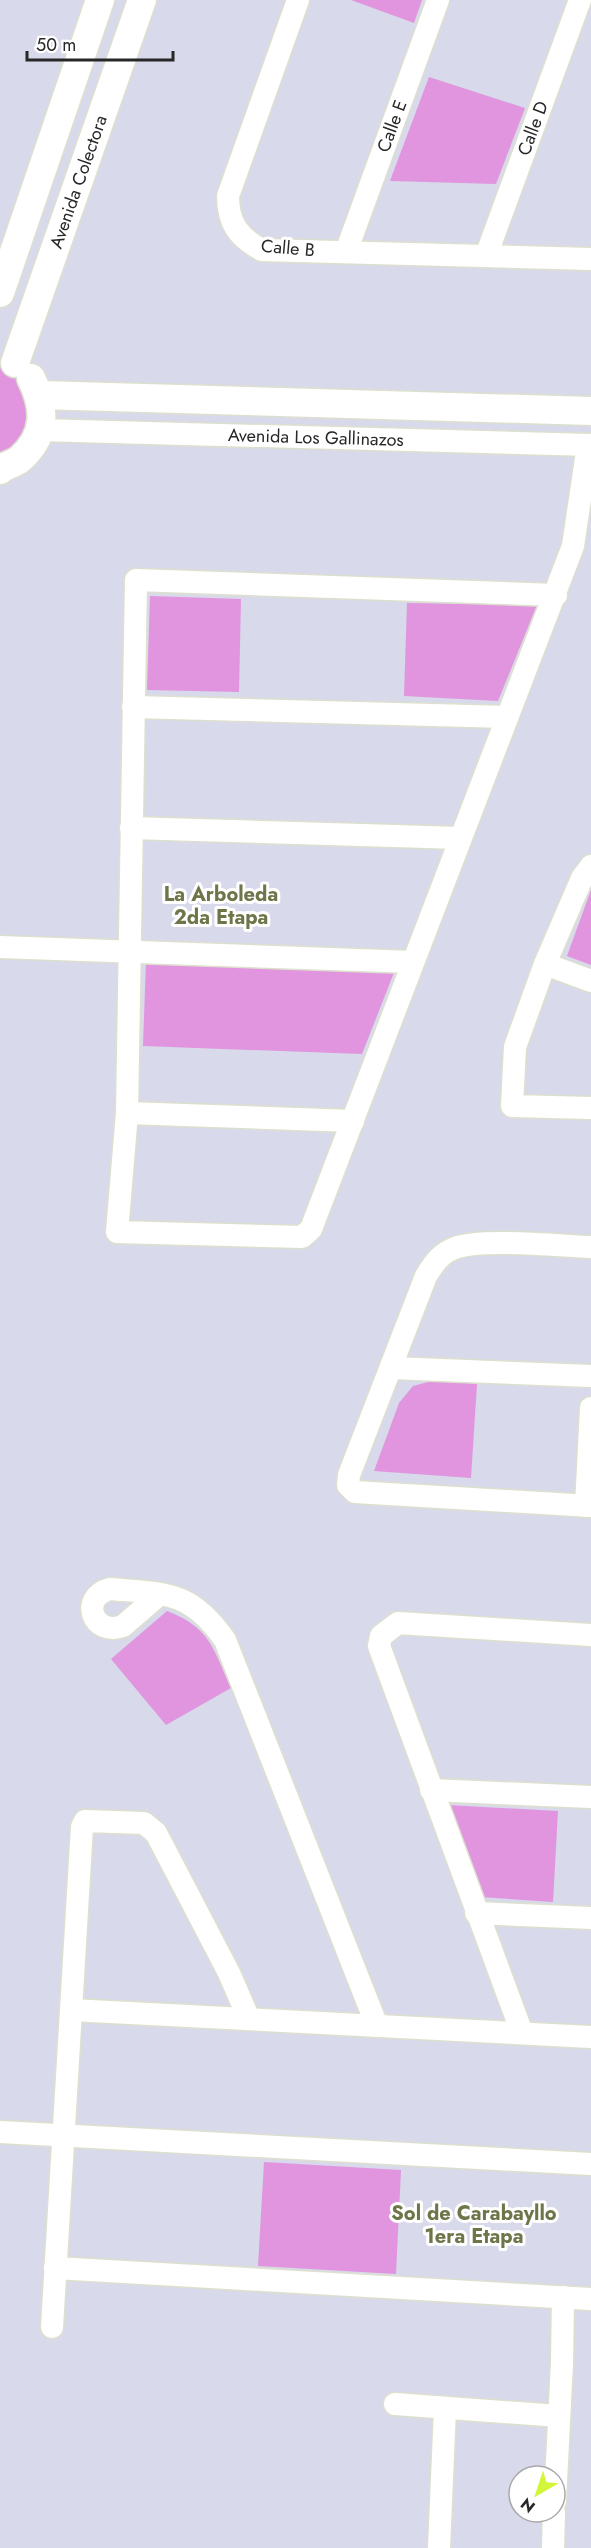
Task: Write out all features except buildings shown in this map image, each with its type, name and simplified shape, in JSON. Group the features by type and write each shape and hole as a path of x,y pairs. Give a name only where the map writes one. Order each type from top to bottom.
{"street":[{"path":"0,293 100,0"},
{"name":"Avenida Colectora","path":"8,360 142,0"},
{"name":"Calle B","path":"298,0 228,196 228,212 235,229 246,242 262,250 591,259"},
{"name":"Calle E","path":"346,252 438,0"},
{"name":"Calle D","path":"486,256 580,0"},
{"path":"0,470 18,460 31,447 40,430 43,413 40,395 30,377 8,360"},
{"name":"Avenida Los Gallinazos","path":"40,395 591,411"},
{"name":"Avenida Los Gallinazos","path":"40,430 589,445"},
{"path":"556,595 136,580 127,1113 117,1232 302,1237 311,1229 460,838 556,595 573,546 589,445"},
{"path":"134,707 507,717"},
{"path":"131,828 460,838"},
{"path":"591,866 582,878 545,964 515,1047 512,1106 591,1108"},
{"path":"0,947 414,962"},
{"path":"545,964 591,981"},
{"path":"127,1113 352,1121"},
{"path":"591,1247 477,1244 456,1248 436,1259 426,1276 349,1475 348,1485 355,1492 589,1506 591,1408"},
{"path":"392,1368 591,1376"},
{"path":"160,1594 182,1599 197,1607 212,1620 225,1640 377,2026"},
{"path":"522,2033 383,1660 380,1646 381,1636 388,1628 398,1623 591,1635"},
{"path":"431,1790 591,1797"},
{"path":"52,2327 82,1827 85,1821 144,1823 156,1833 230,1973 249,2019"},
{"path":"476,1913 591,1918"},
{"path":"71,2010 591,2037"},
{"path":"0,2132 591,2164"},
{"path":"56,2268 591,2299"},
{"path":"557,2464 563,2297"},
{"path":"395,2404 560,2416"},
{"path":"439,2548 445,2409"},
{"path":"553,2548 554,2524"}],"shaded area":[{"path":"351,0 422,0 414,23"},
{"path":"429,77 525,108 496,184 390,181"},
{"path":"0,365 9,368 30,391 27,437 0,458"},
{"path":"150,596 241,599 239,692 147,690"},
{"path":"407,603 537,605 498,701 404,696"},
{"path":"591,890 591,965 567,956"},
{"path":"146,961 395,970 362,1054 143,1046"},
{"path":"436,1380 477,1384 471,1478 374,1471 399,1403 413,1386"},
{"path":"167,1611 193,1625 209,1641 231,1688 166,1725 111,1659"},
{"path":"447,1805 558,1811 553,1902 481,1897"},
{"path":"264,2162 401,2170 396,2274 258,2266"}],"district":[{"name":"La Arboleda 2da Etapa","path":"221,906"},
{"name":"Sol de Carabayllo 1era Etapa","path":"474,2224"}]}
